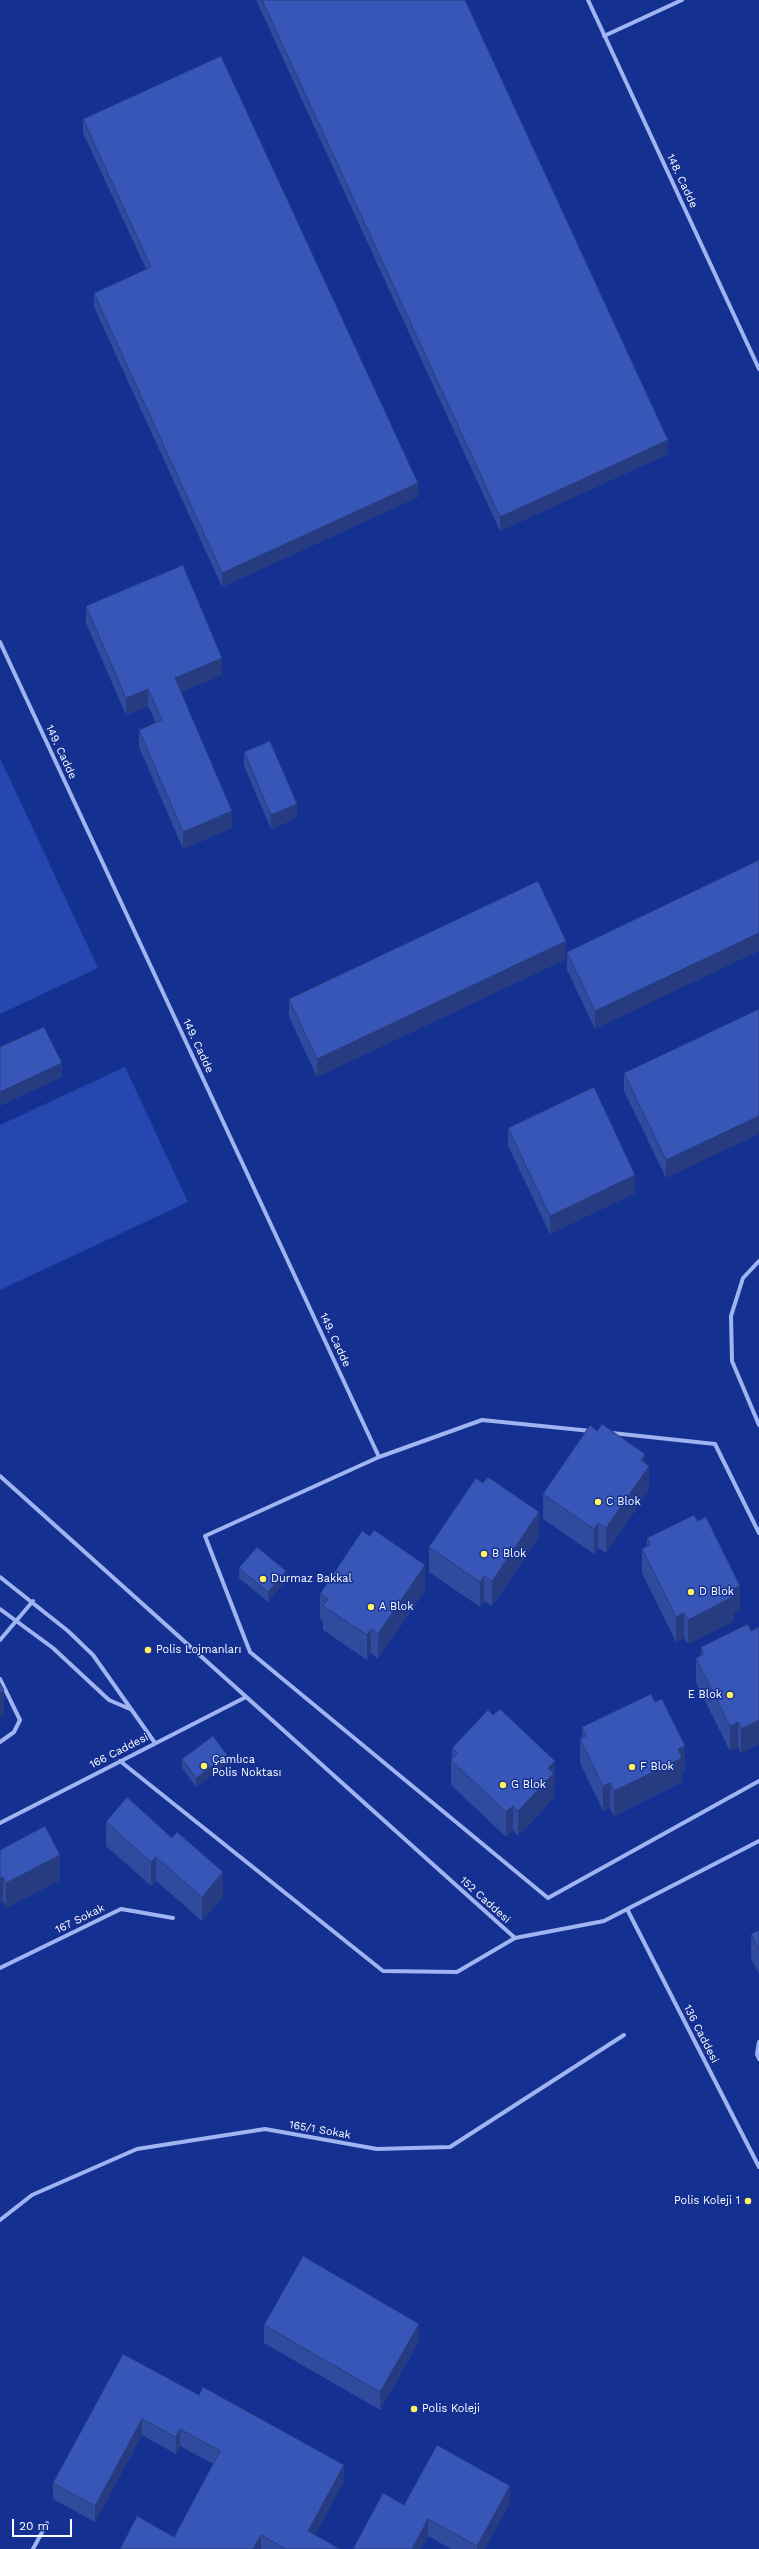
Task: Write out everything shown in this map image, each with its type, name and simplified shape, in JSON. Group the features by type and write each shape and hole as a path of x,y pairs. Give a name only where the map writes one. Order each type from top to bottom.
{"street":[{"name":"148. Cadde","path":"588,0 759,369"},
{"path":"604,36 682,0"},
{"name":"149. Cadde","path":"0,642 379,1457"},
{"path":"759,1261 743,1278 731,1316 732,1361 759,1425"},
{"path":"598,1432 482,1420 379,1457 205,1536 250,1652 548,1898 759,1781"},
{"path":"606,1433 715,1444 759,1533"},
{"name":"152 Caddesi","path":"0,1476 515,1938 604,1921 759,1841"},
{"path":"0,1577 33,1601 68,1630 93,1655 114,1682 130,1709 155,1742"},
{"path":"0,1640 33,1601"},
{"path":"0,1608 53,1648 109,1700 130,1709"},
{"path":"0,1679 20,1720 14,1732 0,1742"},
{"name":"166 Caddesi","path":"0,1823 155,1742 246,1697"},
{"path":"120,1761 383,1970 457,1972 515,1938"},
{"name":"167 Sokak","path":"0,1968 121,1909 172,1918"},
{"name":"136 Caddesi","path":"627,1909 759,2167"},
{"name":"165/1 Sokak","path":"0,2220 32,2195 137,2149 265,2129 377,2149 450,2147 624,2035"},
{"path":"759,2042 757,2054 759,2059"},
{"path":"34,2549 47,2523"}],"shaded area":[{"path":"0,758 98,968 0,1014"},
{"path":"125,1067 188,1202 0,1290 0,1125"}],"building":[{"path":"262,0 465,0 668,440 500,517"},
{"path":"221,56 418,483 222,573 94,293 151,267 83,119"},
{"path":"183,565 222,658 175,678 232,811 183,832 139,730 162,720 148,689 126,698 86,606"},
{"path":"270,741 297,804 271,815 244,752"},
{"path":"759,860 759,933 595,1011 567,952"},
{"path":"538,881 566,941 317,1059 289,999"},
{"path":"759,1009 759,1116 666,1160 624,1073"},
{"path":"44,1027 62,1063 0,1092 0,1047"},
{"path":"594,1087 635,1175 550,1216 508,1128"},
{"path":"602,1424 645,1454 641,1460 649,1466 606,1528 598,1523 594,1529 543,1494 590,1425 597,1431"},
{"path":"488,1477 539,1512 492,1581 484,1576 480,1582 429,1547 476,1478 483,1483"},
{"name":"D Blok","path":"694,1515 698,1521 706,1517 740,1586 731,1590 734,1596 688,1620 684,1613 676,1617 642,1549 650,1545 647,1538"},
{"path":"374,1530 425,1565 378,1634 371,1629 367,1635 323,1606 328,1599 320,1594 362,1531 370,1536"},
{"name":"Durmaz Bakkal","path":"257,1547 286,1571 268,1592 239,1568"},
{"name":"E Blok","path":"748,1624 751,1631 759,1627 759,1720 741,1729 738,1722 730,1726 696,1658 704,1654 701,1647"},
{"path":"0,1683 4,1690 0,1693"},
{"path":"651,1694 655,1702 662,1699 685,1746 678,1749 682,1758 614,1791 610,1783 603,1786 580,1739 586,1736 582,1727"},
{"path":"500,1709 555,1761 548,1768 554,1773 518,1811 513,1806 506,1812 451,1760 457,1753 452,1748 488,1710 493,1715"},
{"path":"213,1736 227,1755 196,1778 182,1759"},
{"path":"127,1797 172,1838 177,1832 223,1872 202,1897 156,1857 151,1862 106,1822"},
{"path":"45,1826 60,1855 6,1883 3,1877 0,1878 0,1850"},
{"path":"759,1930 759,1949 751,1934"},
{"path":"303,2256 419,2324 380,2392 264,2325"},
{"path":"123,2354 199,2395 203,2387 344,2465 308,2531 340,2549 286,2549 261,2535 253,2549 120,2549 137,2516 174,2537 220,2451 180,2429 176,2437 142,2419 95,2506 53,2483"},
{"path":"437,2445 510,2486 477,2546 428,2519 412,2549 353,2549 383,2493 404,2505"}],"place":[{"name":"C Blok","path":"598,1502"},
{"name":"B Blok","path":"484,1554"},
{"name":"Durmaz Bakkal","path":"263,1579"},
{"name":"D Blok","path":"691,1592"},
{"name":"A Blok","path":"371,1607"},
{"name":"Polis Lojmanları","path":"148,1650"},
{"name":"E Blok","path":"730,1695"},
{"name":"Çamlıca Polis Noktası","path":"204,1766"},
{"name":"F Blok","path":"632,1767"},
{"name":"G Blok","path":"503,1785"},
{"name":"Polis Koleji 1","path":"748,2201"},
{"name":"Polis Koleji","path":"414,2409"}]}
